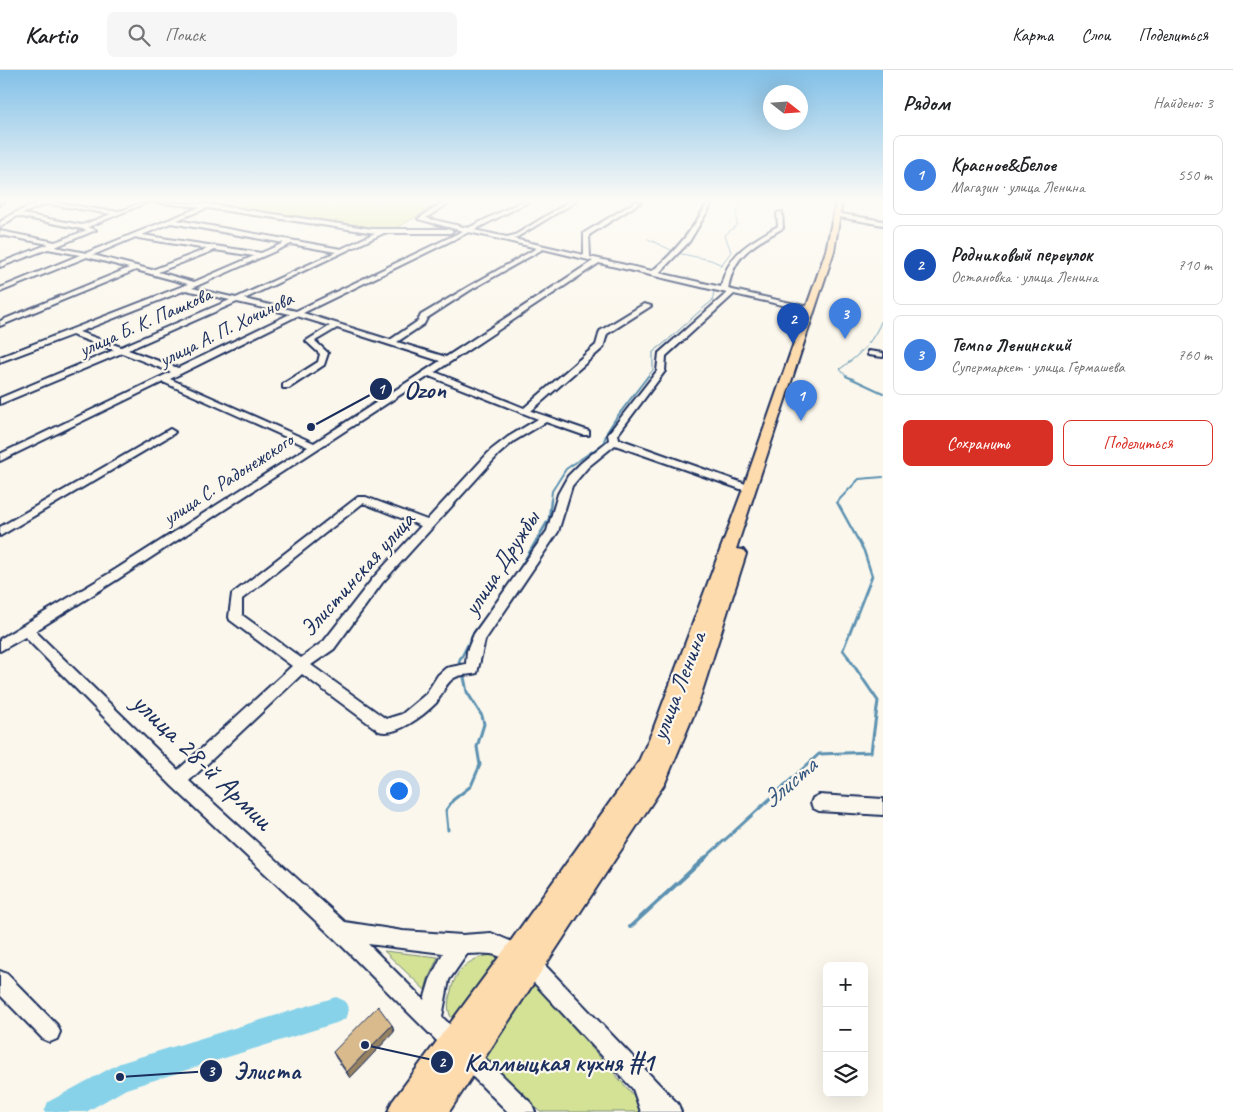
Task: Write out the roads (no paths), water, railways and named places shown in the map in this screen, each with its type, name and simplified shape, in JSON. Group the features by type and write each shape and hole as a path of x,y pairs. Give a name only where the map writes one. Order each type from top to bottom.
{"main road":[{"name":"улица Ленина","path":"524,960 644,769 662,730 836,251"},
{"name":"улица Ленина","path":"402,1112 460,1051 658,776 676,736 814,311"},
{"name":"улица Ленина","path":"432,1112 460,1051"}],"street":[{"path":"0,266 39,251"},
{"path":"66,251 194,284"},
{"path":"2,288 98,251"},
{"path":"151,273 207,251"},
{"path":"236,251 261,255"},
{"path":"0,360 185,288 271,251"},
{"path":"334,251 342,252"},
{"name":"улица Б. К. Пашкова","path":"0,401 122,352 345,251"},
{"name":"улица А. П. Хочинова","path":"0,458 180,372 426,251"},
{"path":"390,344 421,322 424,317 537,251"},
{"path":"559,251 814,311"},
{"path":"587,251 588,257"},
{"path":"654,273 678,251"},
{"path":"729,291 726,273 736,255 743,251"},
{"path":"0,258 12,261"},
{"name":"улица С. Радонежского","path":"0,646 27,631 315,447 599,260"},
{"path":"0,324 136,268"},
{"path":"185,288 298,314 334,327 446,360"},
{"name":"улица Дружбы","path":"302,665 384,726 407,719 431,698 443,678 451,672 472,669 474,651 480,638 552,532 558,517 563,494 574,475 614,441 612,434 661,371 662,355 729,291"},
{"path":"524,412 600,346 603,333 647,306"},
{"path":"286,386 321,363 324,353 310,341 334,327"},
{"path":"72,332 180,372"},
{"path":"871,353 883,355"},
{"path":"428,372 524,412 547,418 586,433"},
{"path":"164,379 315,447"},
{"name":"Элистинская улица","path":"178,781 302,665 329,645 378,580 495,452 511,439 547,418"},
{"path":"0,532 170,432"},
{"path":"614,441 750,489"},
{"path":"302,665 235,617 236,597 362,499 430,525"},
{"name":"улица 28-й Армии","path":"27,631 178,781 342,931 460,1051 524,1112"},
{"path":"819,803 883,807"},
{"path":"342,931 403,940 462,945 490,943 524,960 670,1112"},
{"path":"431,1021 436,988 449,958 462,945"},
{"path":"0,981 50,1032"},
{"path":"643,1085 652,1112"}],"waterway":[{"path":"672,251 711,260 721,265"},
{"path":"721,265 731,251"},
{"path":"719,268 721,265"},
{"path":"647,377 653,370 653,352 712,301 714,292"},
{"name":"Элиста","path":"846,376 840,369 854,358 871,340 883,317"},
{"path":"551,501 552,491 566,469 603,444 607,432 616,418 648,376"},
{"name":"Элиста","path":"846,376 883,393"},
{"name":"Элиста","path":"838,501 859,479 883,477"},
{"path":"516,575 549,519 551,500"},
{"name":"Элиста","path":"838,501 864,551 872,576 843,650 849,658"},
{"path":"461,658 474,632 485,618"},
{"path":"461,657 459,662 461,667"},
{"name":"Элиста","path":"705,858 819,754 871,752 878,701 848,657"},
{"path":"448,830 446,810 453,800 471,786 480,765 477,747 484,724 482,716 467,692 463,672"},
{"name":"Элиста","path":"630,927 706,857"},
{"name":"Элиста","path":"58,1112 120,1077 336,1010"}],"place":[{"name":"Темпо Ленинский","path":"845,339"},
{"name":"Родниковый переулок","path":"793,344"},
{"name":"Красное&Белое","path":"801,421"},
{"name":"Ozon","path":"311,427"},
{"name":"Калмыцкая кухня #1","path":"365,1045"},
{"name":"Элиста","path":"120,1077"}]}
